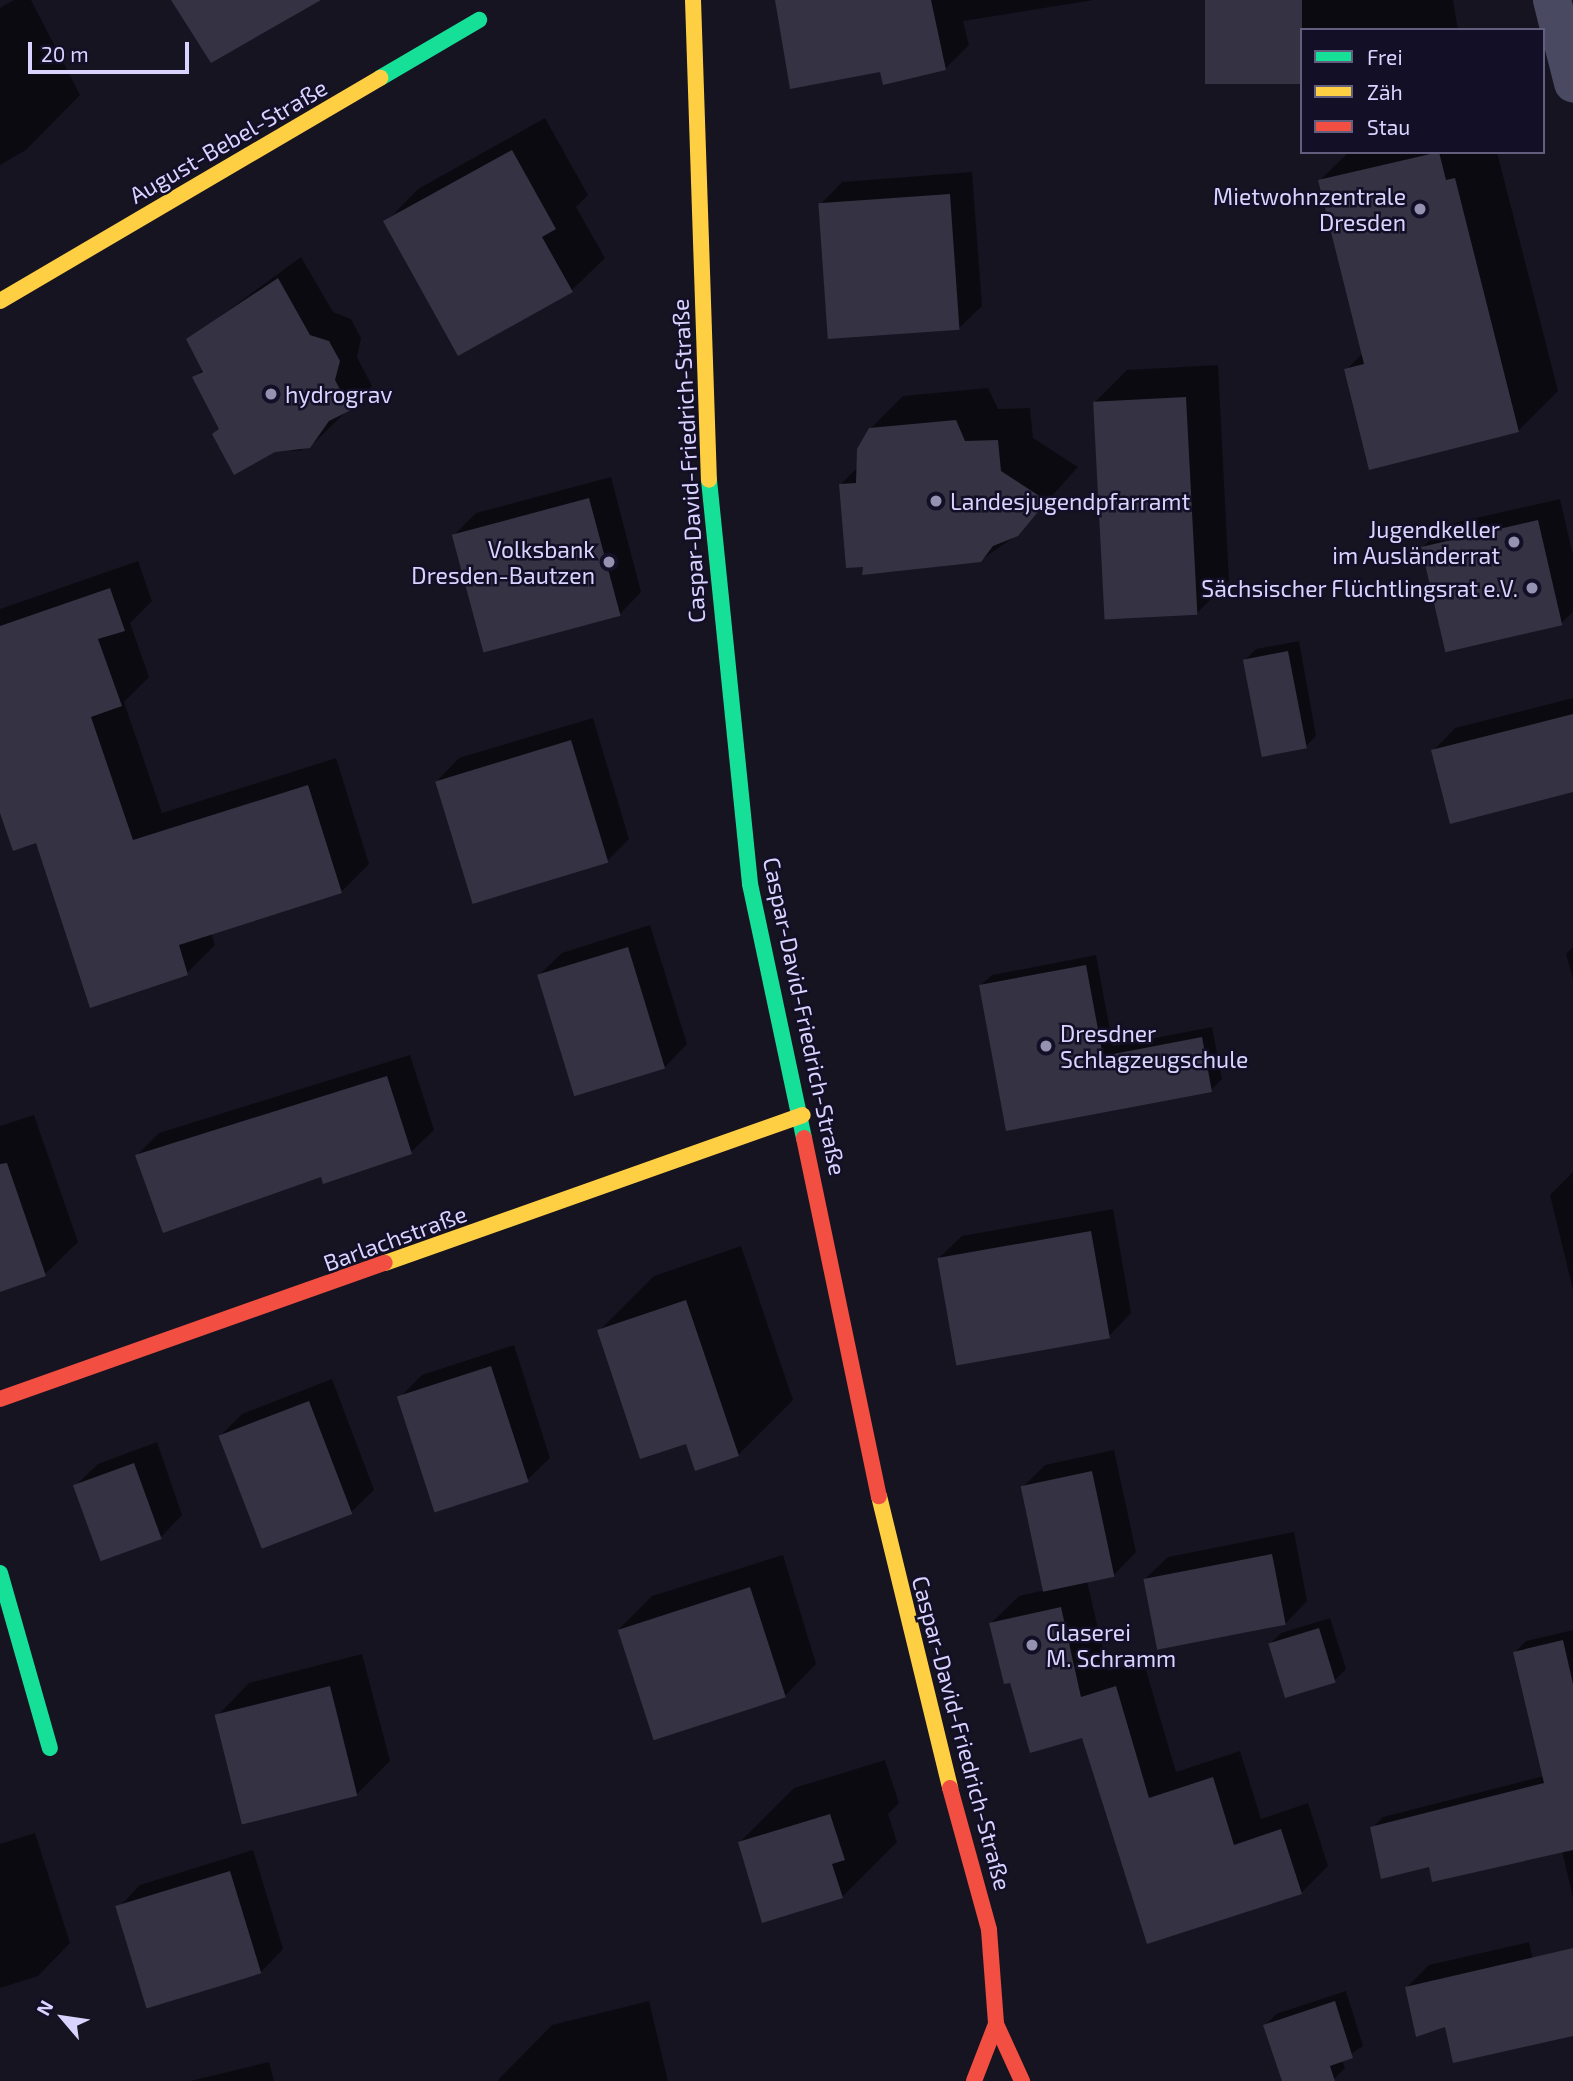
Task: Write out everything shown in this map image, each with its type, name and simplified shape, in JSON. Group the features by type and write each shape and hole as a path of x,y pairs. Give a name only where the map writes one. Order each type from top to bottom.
{"street":[{"name":"Caspar-David-Friedrich-Straße","path":"693,0 707,463 719,622 751,884 803,1115 910,1640 989,1930 996,2024 1022,2081"},
{"path":"1552,0 1573,83"},
{"name":"August-Bebel-Straße","path":"0,301 479,20"},
{"name":"Barlachstraße","path":"0,1399 803,1115"},
{"path":"0,1573 50,1748"},
{"name":"Caspar-David-Friedrich-Straße","path":"974,2081 996,2024"}],"building":[{"path":"171,0 321,0 211,63"},
{"path":"775,0 931,0 946,70 883,85 880,72 790,89"},
{"path":"1205,0 1302,0 1300,84 1205,84"},
{"path":"512,150 556,229 542,237 573,292 458,356 383,221"},
{"path":"1440,154 1446,180 1455,178 1519,432 1369,470 1344,369 1364,364 1318,180"},
{"path":"950,194 959,330 828,339 818,203"},
{"name":"hydrograv","path":"278,278 310,335 329,341 340,361 335,380 351,410 329,421 310,448 275,452 234,475 212,434 219,429 192,377 203,372 186,339"},
{"path":"1186,397 1197,615 1105,620 1093,402"},
{"name":"Landesjugendpfarramt","path":"956,420 965,441 998,440 1001,471 1047,501 1018,536 993,546 981,562 862,575 863,567 846,568 839,484 856,483 857,449 869,428"},
{"path":"589,498 621,616 483,653 452,535"},
{"path":"1538,520 1562,625 1445,652 1421,547"},
{"path":"110,588 125,631 98,639 122,706 91,717 133,840 308,785 342,893 179,945 188,975 90,1008 36,843 13,851 0,813 0,626"},
{"path":"1288,651 1307,748 1262,757 1243,660"},
{"path":"1573,714 1573,792 1450,824 1431,750"},
{"path":"571,740 608,862 473,904 435,782"},
{"path":"628,947 665,1068 574,1096 537,975"},
{"name":"Dresdner Schlagzeugschule","path":"1086,965 1103,1056 1202,1037 1212,1092 1006,1131 979,985"},
{"path":"387,1076 412,1154 323,1184 321,1177 163,1233 135,1155"},
{"path":"7,1163 46,1276 0,1292 0,1164"},
{"path":"1091,1231 1110,1338 956,1365 937,1258"},
{"path":"686,1300 739,1456 695,1471 686,1444 640,1459 597,1330"},
{"path":"491,1366 529,1482 435,1513 397,1397"},
{"path":"309,1401 352,1514 262,1549 218,1436"},
{"path":"134,1463 162,1539 101,1561 73,1485"},
{"path":"1092,1471 1114,1577 1043,1592 1021,1486"},
{"path":"1272,1554 1286,1625 1157,1650 1143,1579"},
{"path":"750,1587 786,1697 654,1740 618,1630"},
{"path":"1061,1607 1081,1697 1116,1686 1149,1798 1213,1777 1234,1845 1281,1829 1302,1894 1147,1944 1082,1738 1030,1753 1010,1683 1004,1684 989,1623"},
{"path":"1319,1628 1336,1683 1285,1698 1268,1643"},
{"path":"1563,1640 1573,1684 1573,1850 1432,1882 1429,1867 1381,1879 1370,1827 1544,1783 1513,1652"},
{"path":"330,1686 357,1796 242,1824 215,1715"},
{"path":"830,1814 845,1860 832,1864 843,1898 762,1923 738,1842"},
{"path":"230,1871 261,1973 147,2008 115,1906"},
{"path":"1573,1948 1573,2036 1453,2063 1445,2027 1416,2037 1405,1987"},
{"path":"1335,2001 1353,2058 1330,2066 1335,2081 1282,2081 1263,2025"}],"traffic: fast":[{"path":"380,78 479,20"},
{"path":"709,480 750,884 804,1138"},
{"path":"0,1573 50,1748"}],"traffic: slow":[{"path":"693,0 709,480"},
{"path":"0,301 380,78"},
{"path":"385,1263 803,1115"},
{"path":"879,1496 950,1788"}],"traffic: jam":[{"path":"804,1138 879,1496"},
{"path":"0,1399 385,1263"},
{"path":"950,1788 989,1930 996,2024 1022,2081"},
{"path":"974,2081 996,2024"}],"place":[{"name":"Mietwohnzentrale Dresden","path":"1420,209"},
{"name":"hydrograv","path":"271,394"},
{"name":"Landesjugendpfarramt","path":"936,501"},
{"name":"Jugendkeller im Ausländerrat","path":"1514,542"},
{"name":"Volksbank Dresden-Bautzen","path":"609,562"},
{"name":"Sächsischer Flüchtlingsrat e.V.","path":"1532,588"},
{"name":"Dresdner Schlagzeugschule","path":"1046,1046"},
{"name":"Glaserei M. Schramm","path":"1032,1645"}]}
